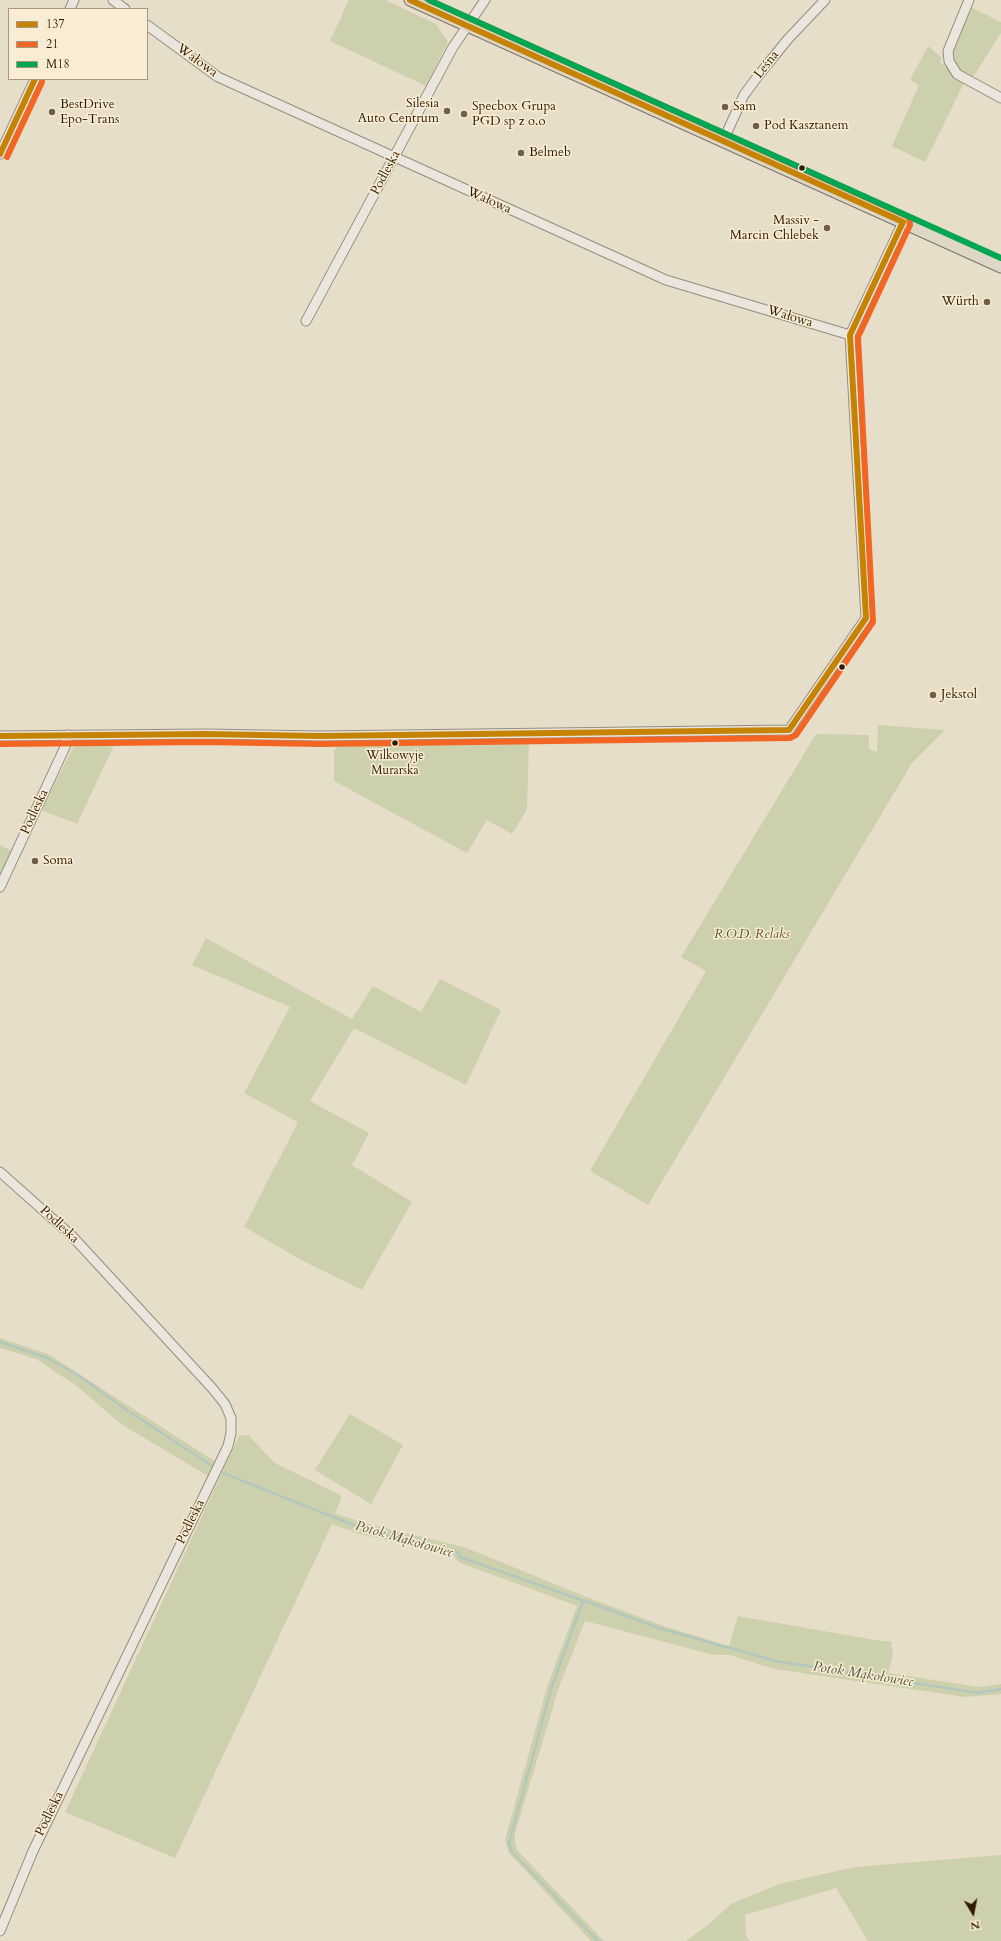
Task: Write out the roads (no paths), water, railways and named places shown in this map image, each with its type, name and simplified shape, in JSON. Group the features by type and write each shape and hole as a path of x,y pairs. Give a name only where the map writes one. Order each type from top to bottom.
{"main road":[{"path":"410,0 1001,267"}],"street":[{"path":"113,0 124,8"},
{"name":"Podleska","path":"306,321 454,47 486,0"},
{"name":"Leśna","path":"723,141 744,95 788,39 825,0"},
{"path":"969,0 948,51 949,61 957,74 1001,98"},
{"name":"Wałowa","path":"148,26 218,77 666,280 850,335"},
{"path":"0,154 35,80"},
{"path":"0,736 319,736 789,730 866,618 850,335 903,222"},
{"name":"Podleska","path":"0,887 65,747 68,735"},
{"name":"Podleska","path":"0,1172 72,1236 212,1388 225,1404 231,1418 231,1433 228,1446 36,1844 0,1931"}],"waterway":[{"name":"Potok Mąkołowiec","path":"0,1342 47,1358 78,1375 128,1411"},
{"name":"Potok Mąkołowiec","path":"131,1413 214,1467"},
{"name":"Potok Mąkołowiec","path":"223,1473 363,1529 457,1552 460,1557 587,1602"},
{"path":"583,1601 552,1686 509,1843 512,1852 598,1941"},
{"name":"Potok Mąkołowiec","path":"588,1602 659,1628 725,1647"},
{"name":"Potok Mąkołowiec","path":"727,1647 776,1661 978,1693 1001,1689"}],"place":[{"name":"Sam","path":"725,107"},
{"name":"Silesia Auto Centrum","path":"447,111"},
{"name":"BestDrive Epo-Trans","path":"52,112"},
{"name":"Specbox Grupa PGD sp z o.o","path":"464,114"},
{"name":"Pod Kasztanem","path":"756,126"},
{"name":"Belmeb","path":"521,153"},
{"name":"Massiv - Marcin Chlebek","path":"827,228"},
{"name":"Würth","path":"987,302"},
{"name":"Jekstol","path":"933,695"},
{"name":"Wilkowyje Murarska","path":"395,743"},
{"name":"Soma","path":"35,861"}],"park label":[{"name":"R.O.D. Relaks","path":"752,935"}]}
